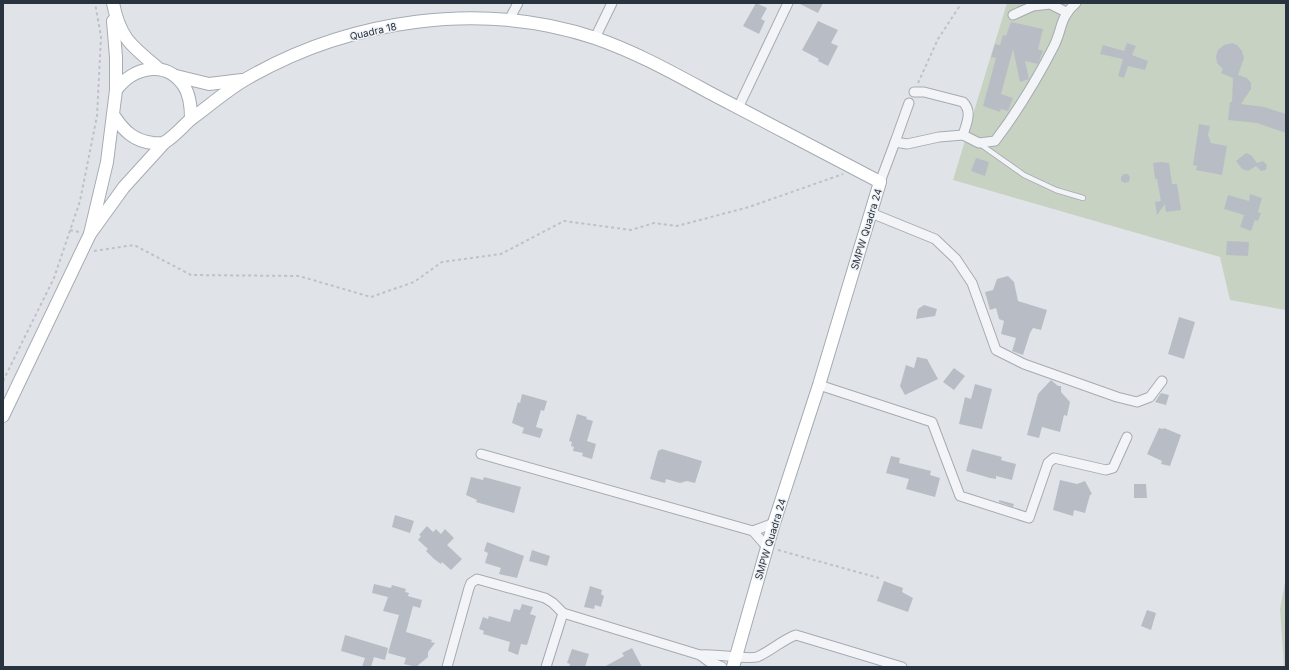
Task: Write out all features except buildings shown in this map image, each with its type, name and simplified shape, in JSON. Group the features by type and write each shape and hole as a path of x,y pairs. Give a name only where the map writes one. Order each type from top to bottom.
{"street":[{"path":"509,20 518,3"},
{"path":"595,38 612,3"},
{"path":"738,108 788,3"},
{"path":"895,142 907,144 940,137 962,135 979,143 995,141 1010,122 1055,45 1066,12 1076,3"},
{"path":"1013,15 1033,6 1050,4 1066,12"},
{"path":"113,5 120,29 128,43 158,68 176,76 209,84 245,80"},
{"path":"3,416 90,234 107,162 114,116 116,90 113,5"},
{"name":"Quadra 18","path":"245,80 309,50 384,27 440,20 509,20"},
{"name":"SMPW Quadra 24","path":"509,20 548,26 595,38 649,61 880,182 819,385 774,523 735,661"},
{"path":"116,90 122,82 134,73 158,68"},
{"path":"176,76 187,92 191,119"},
{"path":"90,234 124,187 164,143 191,119 245,80"},
{"path":"914,92 924,92 963,102 968,106 969,116 962,135"},
{"path":"880,182 910,103"},
{"path":"114,116 126,132 137,140 152,143 164,143"},
{"path":"871,213 935,239 956,259 972,283 996,350 1024,364 1117,397 1137,402 1150,397 1162,380"},
{"path":"819,385 932,422 960,496 1029,518 1048,463 1054,458 1106,470 1113,468 1127,437"},
{"path":"481,454 753,531 767,547"},
{"path":"753,531 774,523"},
{"path":"447,667 469,588 474,580 481,580 545,598 553,603 563,613 700,655 735,661 757,656 796,635 902,667"},
{"path":"546,667 563,613"},
{"path":"700,655 708,661 722,667"}],"lane":[{"path":"979,143 1024,175 1056,190 1083,198"}],"path":[{"path":"3,381 54,278 80,201 97,116 101,37 95,3"},
{"path":"914,92 938,39 959,7 959,3"},
{"path":"82,252 134,245 191,275 299,276 371,297 414,282 442,262 501,254 564,220 631,230 654,223 677,226 749,207 857,169"},
{"path":"767,547 879,578"}],"green space":[{"path":"1007,3 1286,3 1286,310 1230,300 1220,257 953,180"},
{"path":"1286,577 1286,667 1284,667 1280,609"}]}
